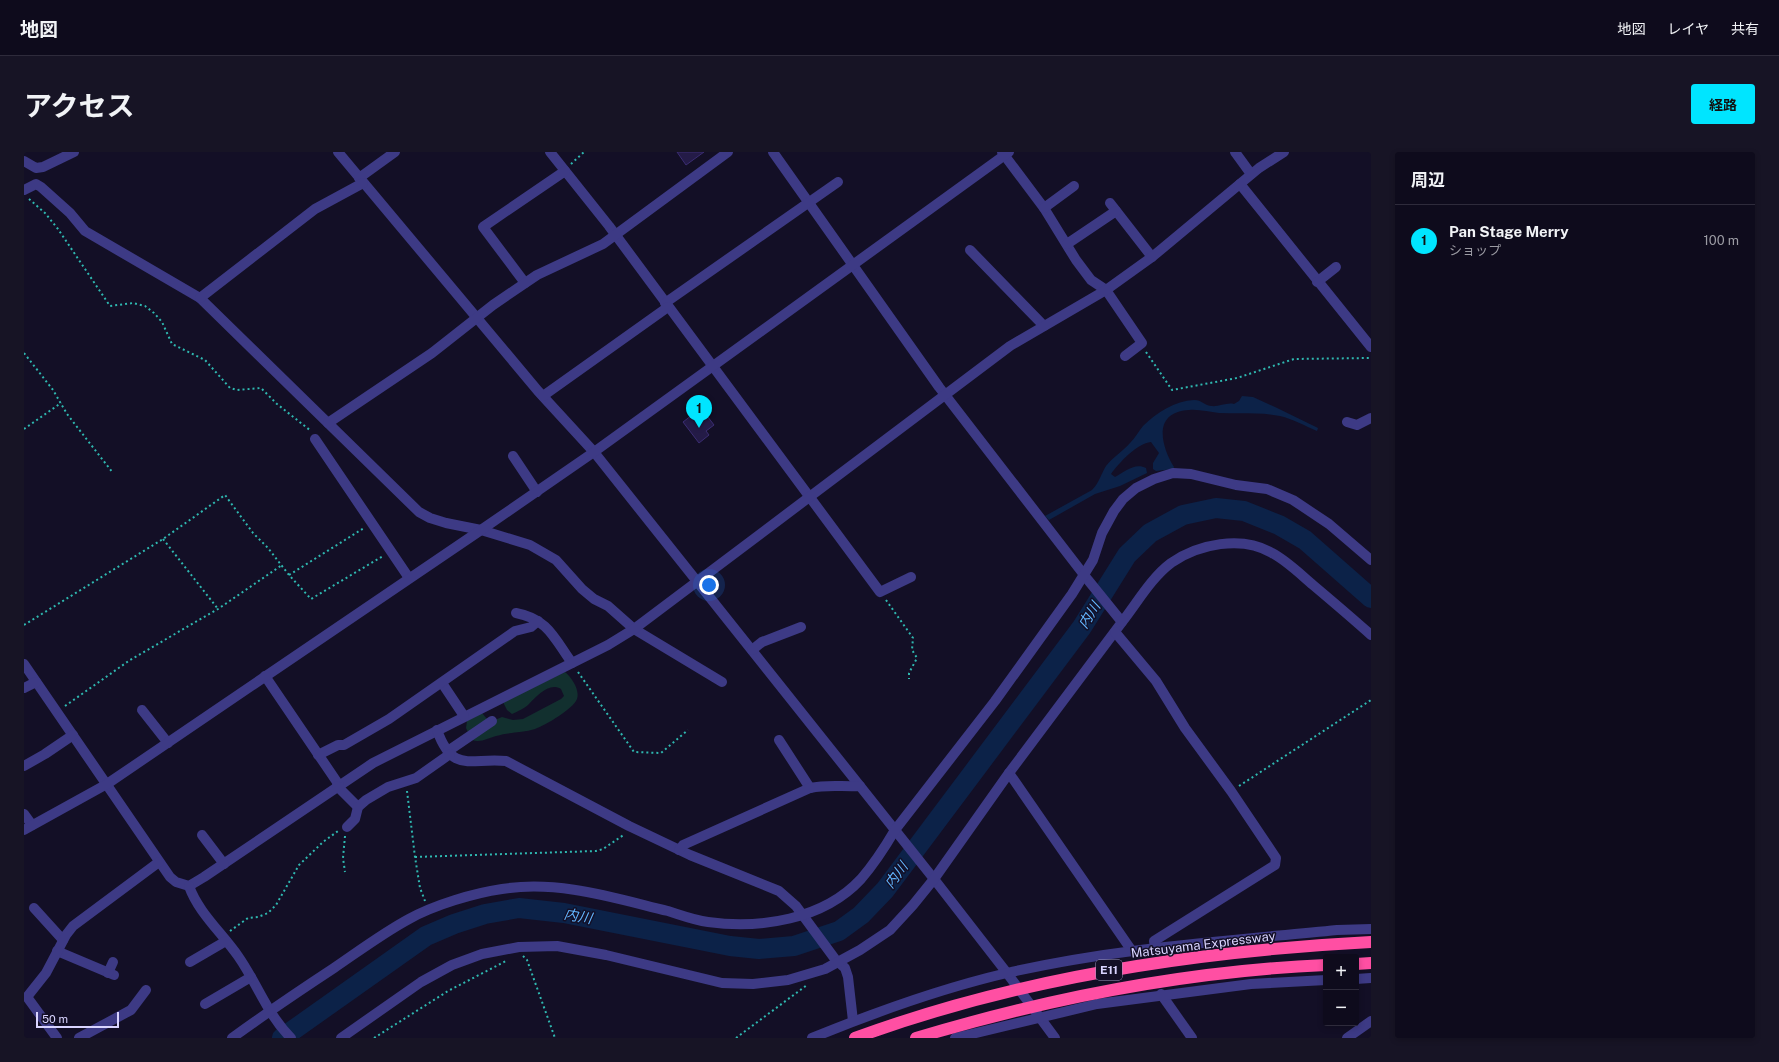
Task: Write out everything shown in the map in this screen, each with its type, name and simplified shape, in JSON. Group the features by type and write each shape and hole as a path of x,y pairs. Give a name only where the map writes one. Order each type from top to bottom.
{"highway":[{"name":"Matsuyama Expressway","path":"855,1038 967,1002 1078,976 1195,956 1300,946 1371,942"},
{"path":"1359,964 1371,963"},
{"name":"E11","path":"916,1038 973,1021 1085,995 1197,976 1323,965"}],"street":[{"path":"24,161 36,168 42,167 74,152"},
{"path":"338,152 476,319 594,452 897,831 1007,973 1038,1018 1055,1038"},
{"path":"200,298 316,209 361,180 395,152"},
{"path":"550,152 616,235 666,305 880,592 911,577"},
{"path":"328,423 432,353 525,283 554,266 603,244 728,152"},
{"path":"773,152 946,395 1085,578 1120,620"},
{"path":"1234,152 1251,174"},
{"path":"24,664 170,877 176,882 189,886 224,864 373,762 608,645 634,629 1010,346 1106,290 1152,257 1251,174 1284,152"},
{"path":"24,814 28,828 107,784 168,743 409,578 482,530 594,452 1005,153 1044,208 1076,260 1091,280 1106,290 1142,343 1124,356"},
{"path":"525,283 483,226 564,171"},
{"path":"543,396 666,305 838,182"},
{"path":"24,190 36,184 41,187 70,213 85,231 200,298 419,512 430,518 446,523 482,530 530,545 556,560 582,589 594,599 608,606 634,629 722,682"},
{"path":"1240,184 1317,282 1371,347"},
{"path":"1044,208 1074,186"},
{"path":"1067,244 1113,207 1152,257"},
{"path":"970,250 1044,326"},
{"path":"1317,282 1336,267"},
{"path":"1347,422 1357,425 1371,418"},
{"path":"315,440 409,578"},
{"path":"513,456 537,492"},
{"path":"232,1038 410,918 448,902 502,889 545,887 587,891 707,922 746,925 786,920 803,916 837,898 860,880 995,701 1085,578 1102,533 1123,499 1136,488 1154,479 1173,473 1191,474 1236,485 1267,490 1294,500 1329,524 1371,560"},
{"path":"341,1038 421,982 452,965 482,954 519,947 557,946 606,955 722,983 753,984 788,980 825,969 890,930 913,905 1009,773 1115,632 1120,620 1170,564 1192,552 1215,545 1234,544 1253,546 1271,552 1289,564 1371,635"},
{"path":"516,613 530,616 543,623 572,663"},
{"path":"318,755 338,745 344,745 351,742 389,719 515,631 531,627 538,621"},
{"path":"752,650 762,642 801,627"},
{"path":"1115,632 1156,681 1185,728 1231,791 1276,858 1275,865 1154,941 1155,949"},
{"path":"266,676 338,786 358,807"},
{"path":"24,688 36,682"},
{"path":"442,683 464,716"},
{"path":"142,710 168,743"},
{"path":"346,827 355,819 358,807 388,787 406,782 428,771 449,753 492,721"},
{"path":"437,730 449,753 461,761 471,762 492,759 506,761 629,826 679,850 724,870 779,891 796,906 837,961 845,968 848,976 853,1021"},
{"path":"24,766 73,735"},
{"path":"779,740 810,788"},
{"path":"1009,773 1132,951"},
{"path":"679,850 683,845 810,788 825,784 848,787 860,786"},
{"path":"202,835 224,864"},
{"path":"57,1038 26,999 46,974 63,940 73,926 159,862"},
{"path":"189,886 193,898 225,938 251,977 270,1013 291,1038"},
{"path":"34,908 63,940"},
{"path":"812,1038 853,1021 955,987 1007,973 1132,951 1337,930 1371,929"},
{"path":"190,962 225,938"},
{"path":"57,951 111,974 113,962"},
{"path":"205,1004 251,977"},
{"path":"1359,979 1371,978"},
{"path":"956,1038 1097,1004 1161,994 1251,984 1323,980"},
{"path":"79,1038 131,1010 146,990"},
{"path":"1161,994 1192,1038"},
{"path":"1347,1038 1371,1021"}],"path":[{"path":"564,171 584,152"},
{"path":"24,197 45,212 110,306 133,303 145,306 162,322 172,344 205,360 230,388 237,390 260,388 297,421 317,435 315,440"},
{"path":"1140,344 1172,390 1237,378 1294,359 1371,358"},
{"path":"24,353 54,390 67,414 113,473"},
{"path":"24,429 61,403"},
{"path":"24,625 163,538 225,495 253,533 268,548 311,600 390,551"},
{"path":"289,575 372,524"},
{"path":"163,538 218,609"},
{"path":"57,712 130,660 218,609 282,565"},
{"path":"880,592 913,638 912,650 917,658 909,673 909,680"},
{"path":"572,663 634,752 661,753 688,730"},
{"path":"1231,791 1371,700"},
{"path":"406,782 420,888"},
{"path":"415,857 596,851 603,849 624,836 629,826"},
{"path":"345,872 343,847 346,827"},
{"path":"225,938 248,918 258,917 268,913 276,905 299,865 307,856 339,830 346,827"},
{"path":"516,956 523,956 527,960 555,1038"},
{"path":"374,1038 448,991 508,960"},
{"path":"736,1038 813,981"}],"green space":[{"path":"565,672 575,684 578,696 574,703 565,712 535,729 501,735 481,741 472,740 466,728 467,721 482,713 487,719 495,720 502,717 513,720 523,719 561,699 564,696 561,689 552,687 539,694 525,707 512,714 507,710 503,702"}],"water":[{"path":"1242,396 1253,397 1275,407 1318,428 1317,431 1290,419 1273,415 1219,413 1200,410 1177,412 1169,417 1165,423 1163,431 1163,440 1169,459 1174,467 1173,469 1156,471 1153,469 1153,463 1159,453 1151,442 1146,443 1129,454 1111,474 1115,477 1130,468 1138,466 1146,468 1147,473 1120,486 1095,494 1049,520 1045,516 1092,490 1106,466 1132,441 1143,426 1160,412 1173,405 1194,400 1211,406 1234,404 1239,401"}],"building":[{"path":"677,152 704,152 686,165"},
{"path":"701,408 714,425 706,431 709,435 699,443 683,422"}],"waterway":[{"name":"内川","path":"282,1038 426,936 454,924 485,914 519,908 564,913 730,946 759,949 794,946 839,931 861,915 885,890 1082,627 1127,555 1150,533 1183,515 1216,508 1244,511 1279,525 1305,540 1371,598"}],"place":[{"name":"Pan Stage Merry","path":"699,428"}]}
